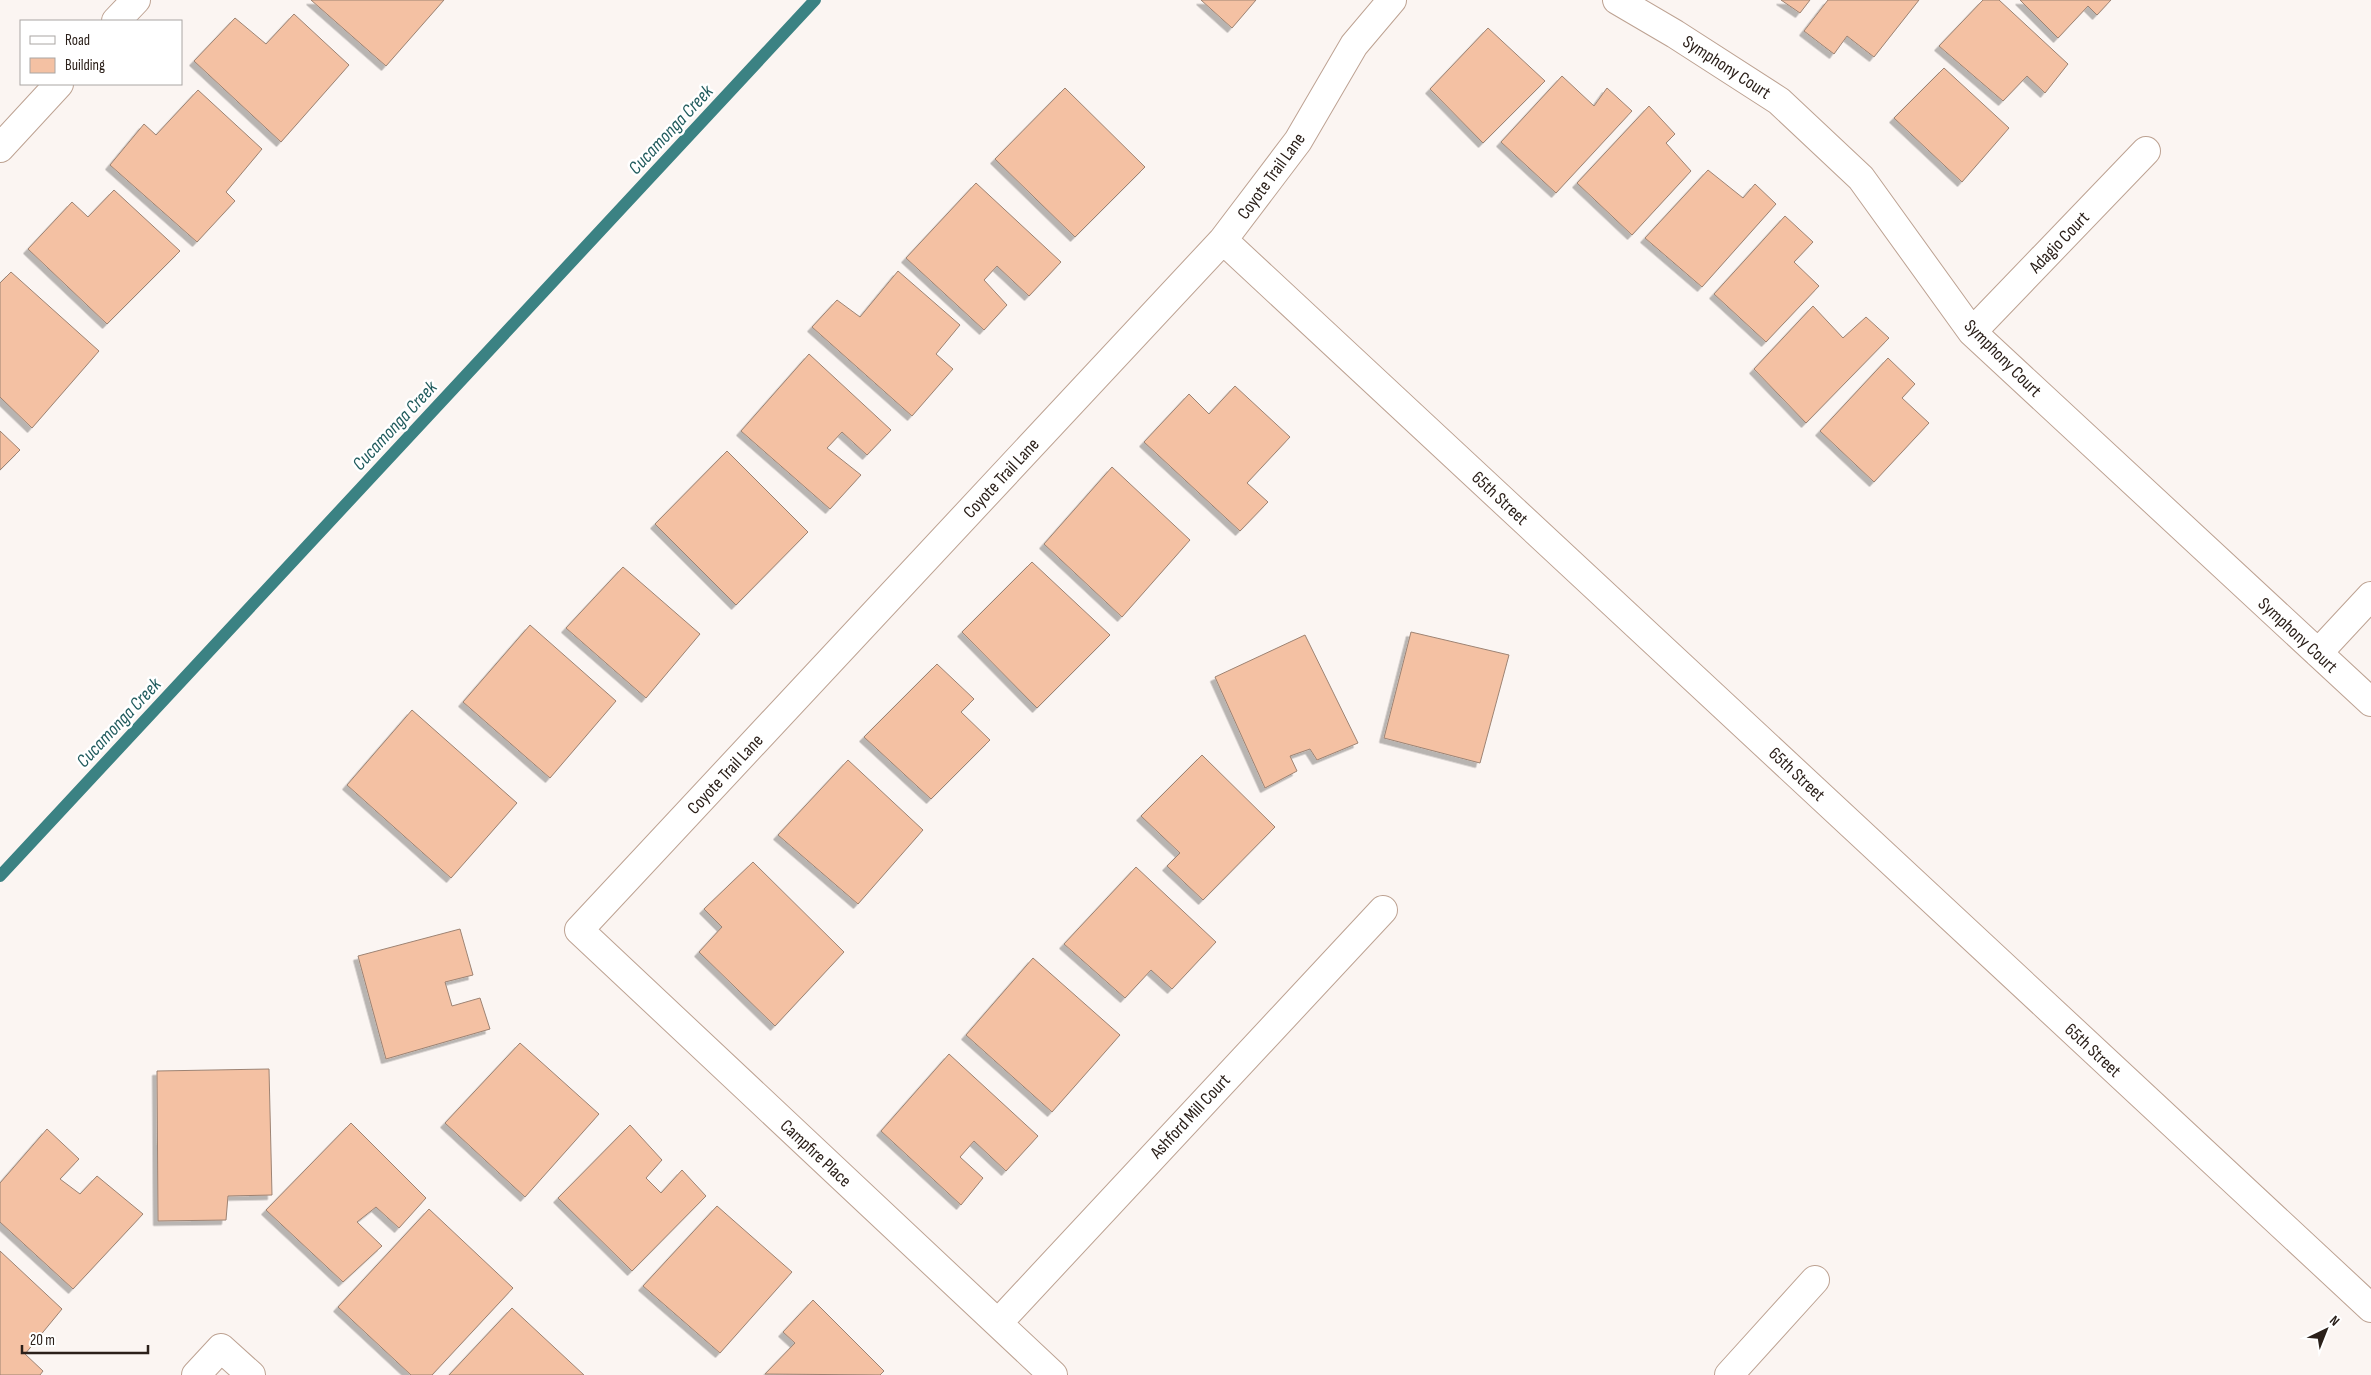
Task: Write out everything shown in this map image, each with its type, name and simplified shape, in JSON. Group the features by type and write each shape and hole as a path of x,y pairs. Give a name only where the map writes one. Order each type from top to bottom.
{"street":[{"path":"117,20 136,0"},
{"name":"Coyote Trail Lane","path":"579,930 1223,240 1298,141 1354,44 1392,0"},
{"name":"Symphony Court","path":"1617,0 1779,101 1820,139 1861,178 1972,332 2371,702"},
{"path":"0,148 58,85"},
{"name":"Adagio Court","path":"1972,332 2146,151"},
{"name":"65th Street","path":"1223,240 2371,1308"},
{"path":"2318,653 2371,596"},
{"name":"Ashford Mill Court","path":"998,1323 1383,910"},
{"name":"Campfire Place","path":"579,930 1053,1375"},
{"path":"1729,1375 1815,1280"},
{"path":"196,1375 221,1348 251,1375"}],"building":[{"path":"311,0 444,0 386,66"},
{"path":"1201,0 1256,0 1232,28"},
{"path":"1781,0 1810,0 1800,13"},
{"path":"1828,0 1919,0 1874,57 1847,36 1834,54 1804,31"},
{"path":"1983,0 1999,0 2068,64 2045,93 2027,76 2003,101 1939,46"},
{"path":"2020,0 2111,0 2097,15 2088,6 2058,38"},
{"path":"294,14 349,65 281,142 194,61 235,18 266,44"},
{"path":"1488,28 1545,81 1483,143 1430,89"},
{"path":"1944,68 2009,128 1962,182 1894,118"},
{"path":"1562,76 1594,106 1607,88 1632,111 1556,193 1501,142"},
{"path":"1065,88 1145,167 1075,237 995,159"},
{"path":"198,90 262,149 226,192 235,201 197,242 110,165 144,124 156,135"},
{"path":"1649,106 1675,134 1666,143 1691,171 1632,235 1577,183"},
{"path":"1708,170 1743,198 1755,184 1776,204 1702,287 1645,238"},
{"path":"976,183 1061,262 1029,296 997,266 984,280 1007,305 984,330 906,258"},
{"path":"114,190 180,251 107,324 28,249 72,202 88,217"},
{"path":"1785,216 1813,242 1794,262 1819,286 1766,342 1714,294"},
{"path":"898,271 960,325 936,354 953,369 912,416 812,327 837,300 860,317"},
{"path":"11,272 99,351 32,428 0,397 0,283"},
{"path":"1813,306 1843,338 1866,317 1889,338 1806,423 1754,369"},
{"path":"809,354 891,430 867,455 842,432 827,448 861,475 830,509 741,431"},
{"path":"1888,358 1915,384 1902,398 1929,423 1874,482 1820,431"},
{"path":"1235,386 1290,437 1247,483 1268,502 1240,531 1144,442 1189,394 1209,414"},
{"path":"0,431 20,450 0,470"},
{"path":"727,451 808,532 736,605 655,524"},
{"path":"1112,467 1190,540 1122,617 1044,544"},
{"path":"1032,562 1110,635 1037,708 962,632"},
{"path":"623,567 700,634 646,698 566,628"},
{"path":"530,625 616,701 550,778 463,702"},
{"path":"1411,632 1509,655 1480,763 1384,738"},
{"path":"1305,635 1358,743 1317,760 1310,749 1290,756 1297,771 1265,788 1215,677"},
{"path":"937,664 974,699 961,712 990,740 931,799 864,737"},
{"path":"412,710 517,803 451,878 347,785"},
{"path":"1202,755 1275,827 1203,900 1167,866 1180,853 1141,816"},
{"path":"848,760 923,830 858,904 778,835"},
{"path":"753,862 844,952 775,1026 699,952 722,927 704,909"},
{"path":"1136,867 1216,942 1172,989 1151,970 1125,998 1064,944"},
{"path":"460,929 473,975 445,982 452,1006 480,998 490,1029 386,1059 358,956"},
{"path":"1033,958 1120,1035 1052,1112 966,1035"},
{"path":"520,1043 599,1114 525,1197 445,1123"},
{"path":"949,1054 1038,1136 1006,1171 974,1141 960,1157 983,1178 961,1205 881,1131"},
{"path":"269,1069 272,1195 228,1196 226,1220 158,1221 157,1071"},
{"path":"351,1123 426,1198 399,1228 376,1207 357,1222 382,1246 343,1282 266,1210"},
{"path":"630,1125 662,1160 646,1178 661,1193 682,1170 706,1196 632,1271 558,1198"},
{"path":"47,1129 79,1159 60,1179 80,1194 97,1176 143,1214 73,1289 0,1222 0,1183"},
{"path":"717,1206 792,1272 720,1353 643,1286"},
{"path":"429,1209 513,1288 432,1375 411,1375 338,1307"},
{"path":"0,1251 62,1309 25,1354 43,1371 40,1375 0,1375"},
{"path":"813,1300 884,1371 880,1375 765,1374 795,1343 783,1332"},
{"path":"512,1308 584,1375 449,1375"}],"waterway":[{"name":"Cucamonga Creek","path":"0,876 815,0"}]}
